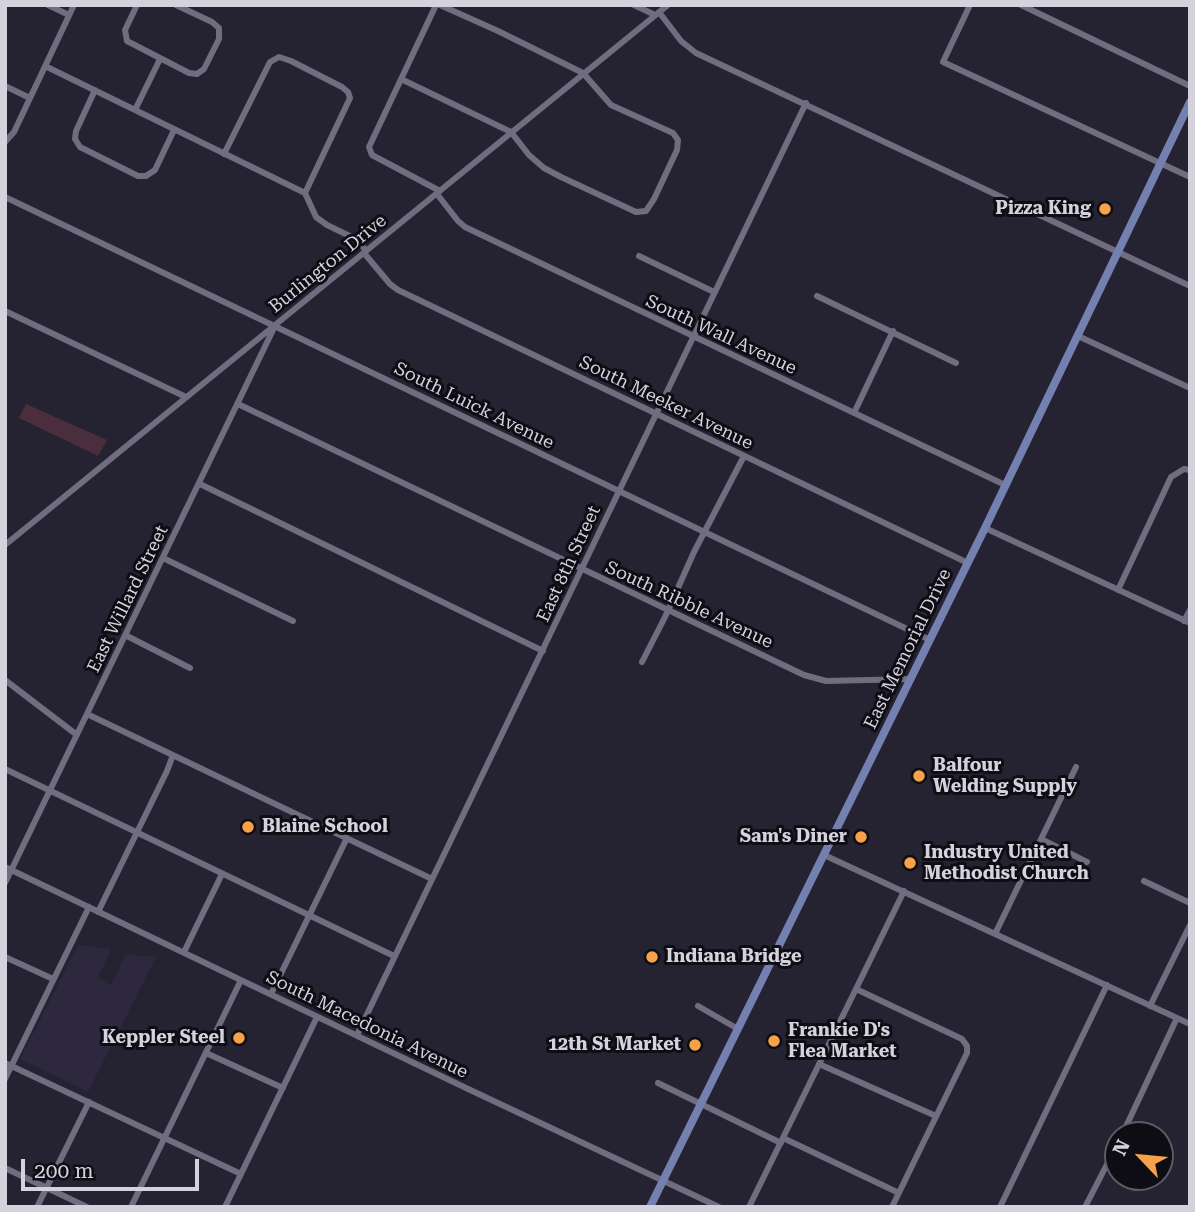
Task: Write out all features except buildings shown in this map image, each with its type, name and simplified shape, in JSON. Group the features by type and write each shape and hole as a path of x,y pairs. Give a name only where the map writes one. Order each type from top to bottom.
{"main road":[{"name":"East Memorial Drive","path":"650,1207 968,563 1190,102"}],"street":[{"path":"48,5 69,15"},
{"path":"5,142 11,138 74,5"},
{"path":"137,5 125,30 128,43 189,74 198,74 204,69 219,39 217,26 177,5"},
{"path":"438,5 583,73 611,105 673,133 678,144 654,199 643,212 636,212 544,168 529,155 511,132 401,79 438,5"},
{"path":"634,5 657,14 681,41 696,53 1190,286"},
{"name":"Burlington Drive","path":"5,545 668,5"},
{"path":"970,5 943,62 1190,177"},
{"path":"1021,5 1190,86"},
{"path":"45,66 174,130 304,193 350,98 348,92 291,61 277,57 270,62 224,154"},
{"path":"135,110 160,59"},
{"name":"South Wall Avenue","path":"401,79 370,144 372,155 439,192 465,227 1005,485"},
{"path":"5,86 30,98"},
{"path":"95,90 76,131 75,139 80,147 138,176 146,176 155,170 174,130"},
{"name":"East 8th Street","path":"357,1035 806,103"},
{"name":"South Meeker Avenue","path":"304,193 316,217 358,240 392,287 968,563"},
{"name":"South Luick Avenue","path":"5,197 930,640"},
{"path":"639,256 715,292"},
{"path":"817,296 956,363"},
{"path":"5,311 186,397"},
{"name":"East Willard Street","path":"5,883 8,868 88,714 274,326"},
{"path":"854,413 893,331"},
{"path":"1078,336 1190,388"},
{"name":"South Ribble Avenue","path":"238,404 814,679 911,679"},
{"path":"642,662 704,532 744,456"},
{"path":"1118,590 1171,477 1184,469 1190,470"},
{"path":"200,484 543,651"},
{"path":"985,528 1187,622 1190,610"},
{"path":"163,558 293,621"},
{"path":"125,635 190,668"},
{"path":"5,680 77,735"},
{"path":"88,714 432,879"},
{"path":"98,912 173,755"},
{"path":"995,934 1076,767"},
{"path":"5,769 394,956"},
{"path":"271,995 347,838"},
{"path":"1041,839 1087,862"},
{"path":"824,855 1190,1024"},
{"name":"South Macedonia Avenue","path":"8,868 719,1207"},
{"path":"184,952 222,874"},
{"path":"1144,881 1190,903"},
{"path":"749,1207 904,891"},
{"path":"5,1079 8,1064 89,907"},
{"path":"1150,1006 1190,925"},
{"path":"5,957 53,979"},
{"path":"131,1207 241,980"},
{"path":"1000,1207 1107,985"},
{"path":"856,989 962,1040 967,1045 967,1053 892,1207"},
{"path":"698,1006 738,1029"},
{"path":"225,1207 317,1017"},
{"path":"1129,1121 1177,1018"},
{"path":"206,1054 283,1088"},
{"path":"8,1064 241,1174"},
{"path":"819,1064 936,1116"},
{"path":"658,1083 899,1193"},
{"path":"37,1207 89,1102"},
{"path":"5,1168 87,1207"},
{"path":"1084,1207 1104,1169"}],"shaded area":[{"path":"26,404 107,440 98,456 19,418"},
{"path":"78,945 111,949 98,978 111,985 126,954 156,957 88,1092 20,1059"}],"place":[{"name":"Pizza King","path":"1105,209"},
{"name":"Balfour Welding Supply","path":"919,776"},
{"name":"Blaine School","path":"248,827"},
{"name":"Sam's Diner","path":"861,837"},
{"name":"Industry United Methodist Church","path":"910,863"},
{"name":"Indiana Bridge","path":"652,957"},
{"name":"Keppler Steel","path":"239,1038"},
{"name":"Frankie D's Flea Market","path":"774,1041"},
{"name":"12th St Market","path":"695,1045"}]}
